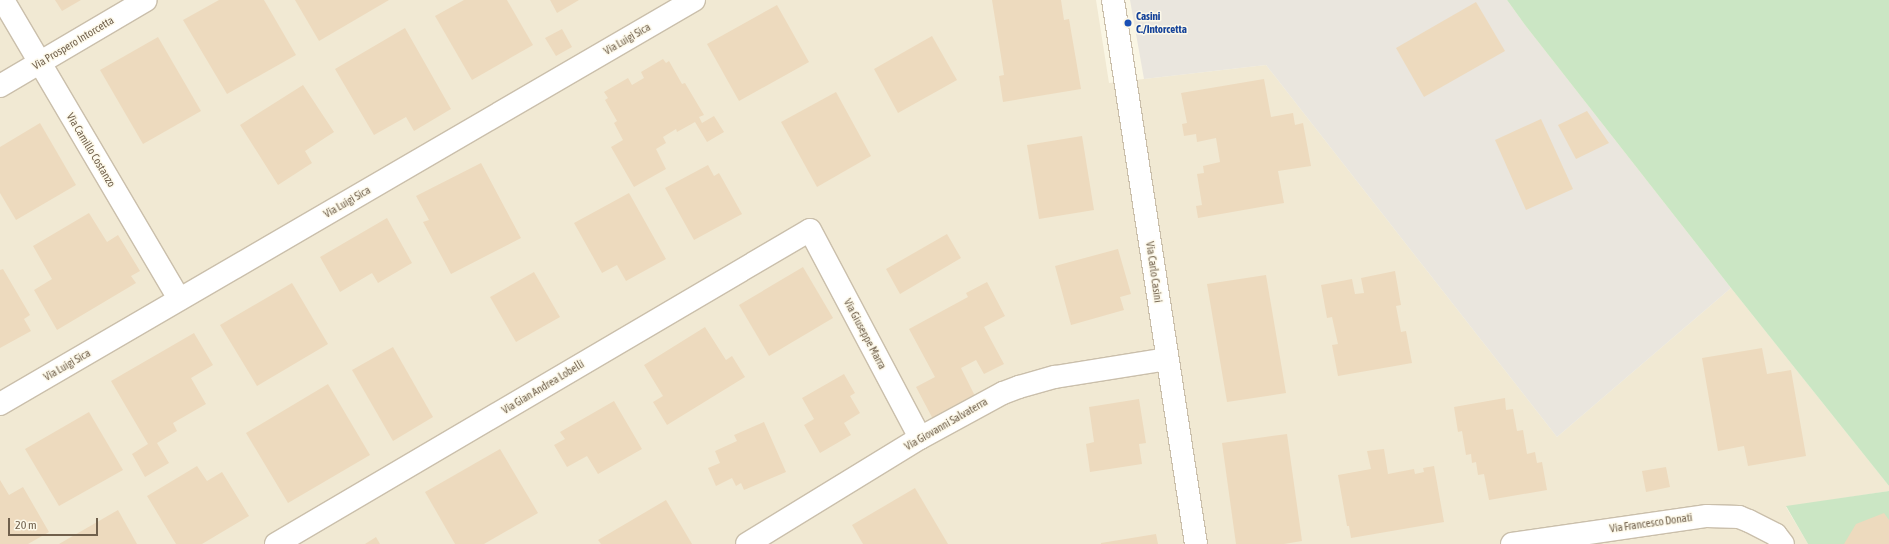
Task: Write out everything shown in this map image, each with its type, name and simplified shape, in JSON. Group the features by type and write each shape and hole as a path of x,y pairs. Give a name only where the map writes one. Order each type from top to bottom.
{"street":[{"name":"Via Camillo Costanzo","path":"3,0 179,299"},
{"name":"Via Prospero Intorcetta","path":"0,86 146,0"},
{"name":"Via Luigi Sica","path":"0,404 694,0"},
{"name":"Via Carlo Casini","path":"1113,0 1196,544"},
{"name":"Via Giuseppe Marra","path":"810,230 920,438"},
{"name":"Via Gian Andrea Lobelli","path":"276,544 810,230"},
{"name":"Via Giovanni Salvaterra","path":"747,544 920,438 988,400 1019,387 1067,375 1167,359"},
{"name":"Via Francesco Donati","path":"1512,544 1681,518 1717,516 1739,518 1759,525 1776,536 1783,544"}],"shaded area":[{"path":"0,0 1096,0 1109,83 1266,65 1557,437 1731,288 1889,486 1889,491 1786,507 1808,544 0,544"},
{"path":"1130,0 1507,0 1731,288 1557,437 1266,65 1144,79"}],"green space":[{"path":"1507,0 1889,0 1889,486 1731,288"},
{"path":"1889,491 1889,544 1808,544 1786,506"}],"building":[{"path":"55,0 81,0 62,11"},
{"path":"219,0 264,0 296,55 227,94 183,20"},
{"path":"295,0 389,0 319,41"},
{"path":"464,0 507,0 533,45 472,80 435,16"},
{"path":"550,0 579,0 557,13"},
{"path":"992,0 1061,0 1064,20 1069,19 1081,89 1003,102 999,76 1004,75"},
{"path":"1476,2 1505,51 1424,97 1396,48"},
{"path":"777,5 809,62 739,101 707,44"},
{"path":"405,28 451,109 414,131 406,117 374,135 335,69"},
{"path":"562,29 572,47 556,56 545,38"},
{"path":"932,36 957,80 898,113 874,69"},
{"path":"158,37 201,111 143,144 100,70"},
{"path":"663,59 666,63 669,61 682,84 685,83 704,115 699,117 702,123 714,116 724,132 707,142 695,122 677,132 676,129 663,137 666,143 656,149 666,169 634,187 611,147 623,140 614,123 617,121 605,100 608,98 604,92 628,78 632,85 644,78 641,72"},
{"path":"1264,79 1271,117 1293,113 1295,125 1303,123 1311,166 1278,171 1284,203 1198,218 1196,206 1202,205 1197,174 1204,173 1203,166 1220,162 1216,138 1197,142 1196,134 1184,136 1182,124 1187,123 1181,93"},
{"path":"303,85 334,132 305,151 312,163 278,185 240,125"},
{"path":"836,92 871,156 817,187 781,122"},
{"path":"1587,111 1609,143 1576,159 1558,125"},
{"path":"1541,119 1573,189 1526,210 1495,140"},
{"path":"40,123 76,185 16,220 0,193 0,147"},
{"path":"1082,136 1094,210 1039,219 1027,145"},
{"path":"481,163 521,238 451,274 423,222 429,220 416,196"},
{"path":"708,165 714,176 719,173 742,214 694,240 665,188"},
{"path":"629,193 666,259 626,281 617,265 602,273 574,223"},
{"path":"89,213 107,242 118,235 140,271 131,276 136,283 57,330 34,290 52,279 33,246"},
{"path":"387,218 412,263 378,283 372,273 340,292 320,257"},
{"path":"947,234 961,258 900,294 886,269"},
{"path":"1118,249 1131,294 1120,297 1124,310 1071,325 1055,266"},
{"path":"803,267 833,318 769,356 739,305"},
{"path":"3,269 30,315 24,319 31,331 0,348 0,270"},
{"path":"1395,271 1401,305 1396,306 1401,332 1406,331 1412,363 1338,376 1332,345 1338,344 1332,317 1327,318 1321,285 1352,279 1355,294 1364,293 1361,278"},
{"path":"534,272 560,317 516,342 490,297"},
{"path":"1266,275 1286,393 1227,402 1207,284"},
{"path":"987,282 1005,316 984,327 1004,364 984,374 976,360 961,368 976,398 934,421 916,387 935,377 909,329 968,297 966,293"},
{"path":"292,283 328,344 257,386 220,325"},
{"path":"705,327 726,360 732,356 745,377 667,425 653,402 663,396 644,365"},
{"path":"194,333 213,365 191,378 206,404 173,423 177,431 157,443 169,463 145,477 132,454 148,444 111,381"},
{"path":"393,347 433,417 393,441 352,370"},
{"path":"1762,348 1767,374 1791,370 1806,456 1748,466 1744,446 1718,451 1702,358"},
{"path":"844,374 855,393 850,396 860,413 844,423 851,435 820,453 804,425 814,419 802,398"},
{"path":"328,384 370,455 288,503 246,433"},
{"path":"1505,398 1506,410 1513,409 1517,431 1523,430 1527,454 1535,452 1537,463 1542,462 1547,490 1489,500 1484,474 1478,475 1476,462 1472,463 1471,454 1466,455 1462,431 1458,432 1454,407"},
{"path":"1139,399 1146,443 1139,444 1142,464 1090,472 1086,444 1094,442 1089,407"},
{"path":"614,401 642,449 598,474 587,456 567,467 554,445 565,439 560,432"},
{"path":"89,412 123,470 59,506 25,449"},
{"path":"764,422 786,472 744,490 741,483 736,486 732,478 716,486 708,468 720,463 715,451 737,441 734,435"},
{"path":"1287,434 1302,541 1284,544 1236,544 1222,443"},
{"path":"500,449 538,513 484,544 455,544 425,492"},
{"path":"1384,449 1388,474 1414,469 1415,474 1424,472 1423,468 1434,466 1444,522 1351,538 1349,526 1347,526 1338,475 1371,469 1367,451"},
{"path":"197,466 207,481 222,472 249,516 202,544 176,544 147,496"},
{"path":"1666,467 1670,487 1646,492 1642,471"},
{"path":"0,480 9,495 23,487 49,532 28,544 0,544"},
{"path":"915,488 948,544 863,544 852,525"},
{"path":"666,500 692,544 601,544 598,540"},
{"path":"118,510 137,544 59,544"},
{"path":"1884,513 1889,520 1889,544 1844,544 1856,524"},
{"path":"1156,534 1158,544 1101,544 1101,543"},
{"path":"376,537 380,544 365,544"}],"place":[{"name":"Casini C./Intorcetta","path":"1128,23"}]}
